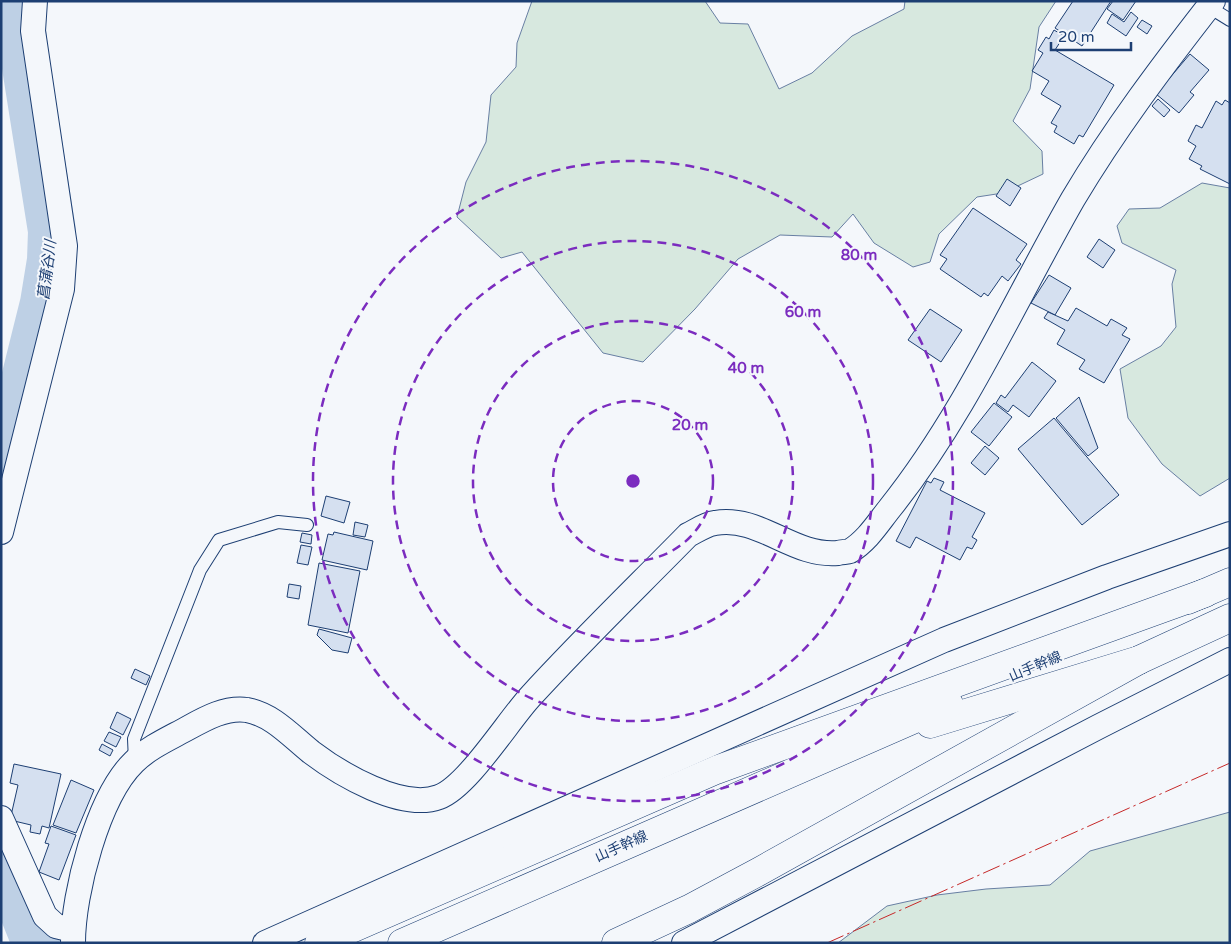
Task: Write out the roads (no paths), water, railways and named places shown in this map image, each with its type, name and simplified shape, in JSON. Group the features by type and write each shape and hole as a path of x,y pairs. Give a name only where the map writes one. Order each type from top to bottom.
{"main road":[{"name":"山手幹線","path":"402,943 729,798 1230,582"},
{"path":"319,943 716,770 1205,593"},
{"name":"山手幹線","path":"841,750 1138,660 1230,618"},
{"path":"617,942 689,908 760,871 1138,660"}],"street":[{"path":"1,532 62,289 64,246 33,31 35,1"},
{"path":"1,818 45,916 56,926 73,936 76,900 100,820 118,780 135,761 158,744 210,716 228,711 246,710 265,715 339,772 387,794 404,799 421,800 440,797 458,785 529,698 688,535 714,523 736,522 761,529 804,550 826,554 849,552 867,537 899,497 944,433 1074,198 1121,125 1211,4"},
{"path":"265,943 944,640 1106,577 1230,534"},
{"path":"684,943 1230,660"}],"lane":[{"path":"1211,4 1230,20"},
{"path":"135,761 134,739 200,570 210,551 219,540 257,527 278,522 307,524"}],"waterway":[{"name":"菖蒲谷川","path":"1,476 44,303 51,260 52,231 26,67 21,23 23,1"},
{"name":"菖蒲谷川","path":"1,856 36,943"}]}
